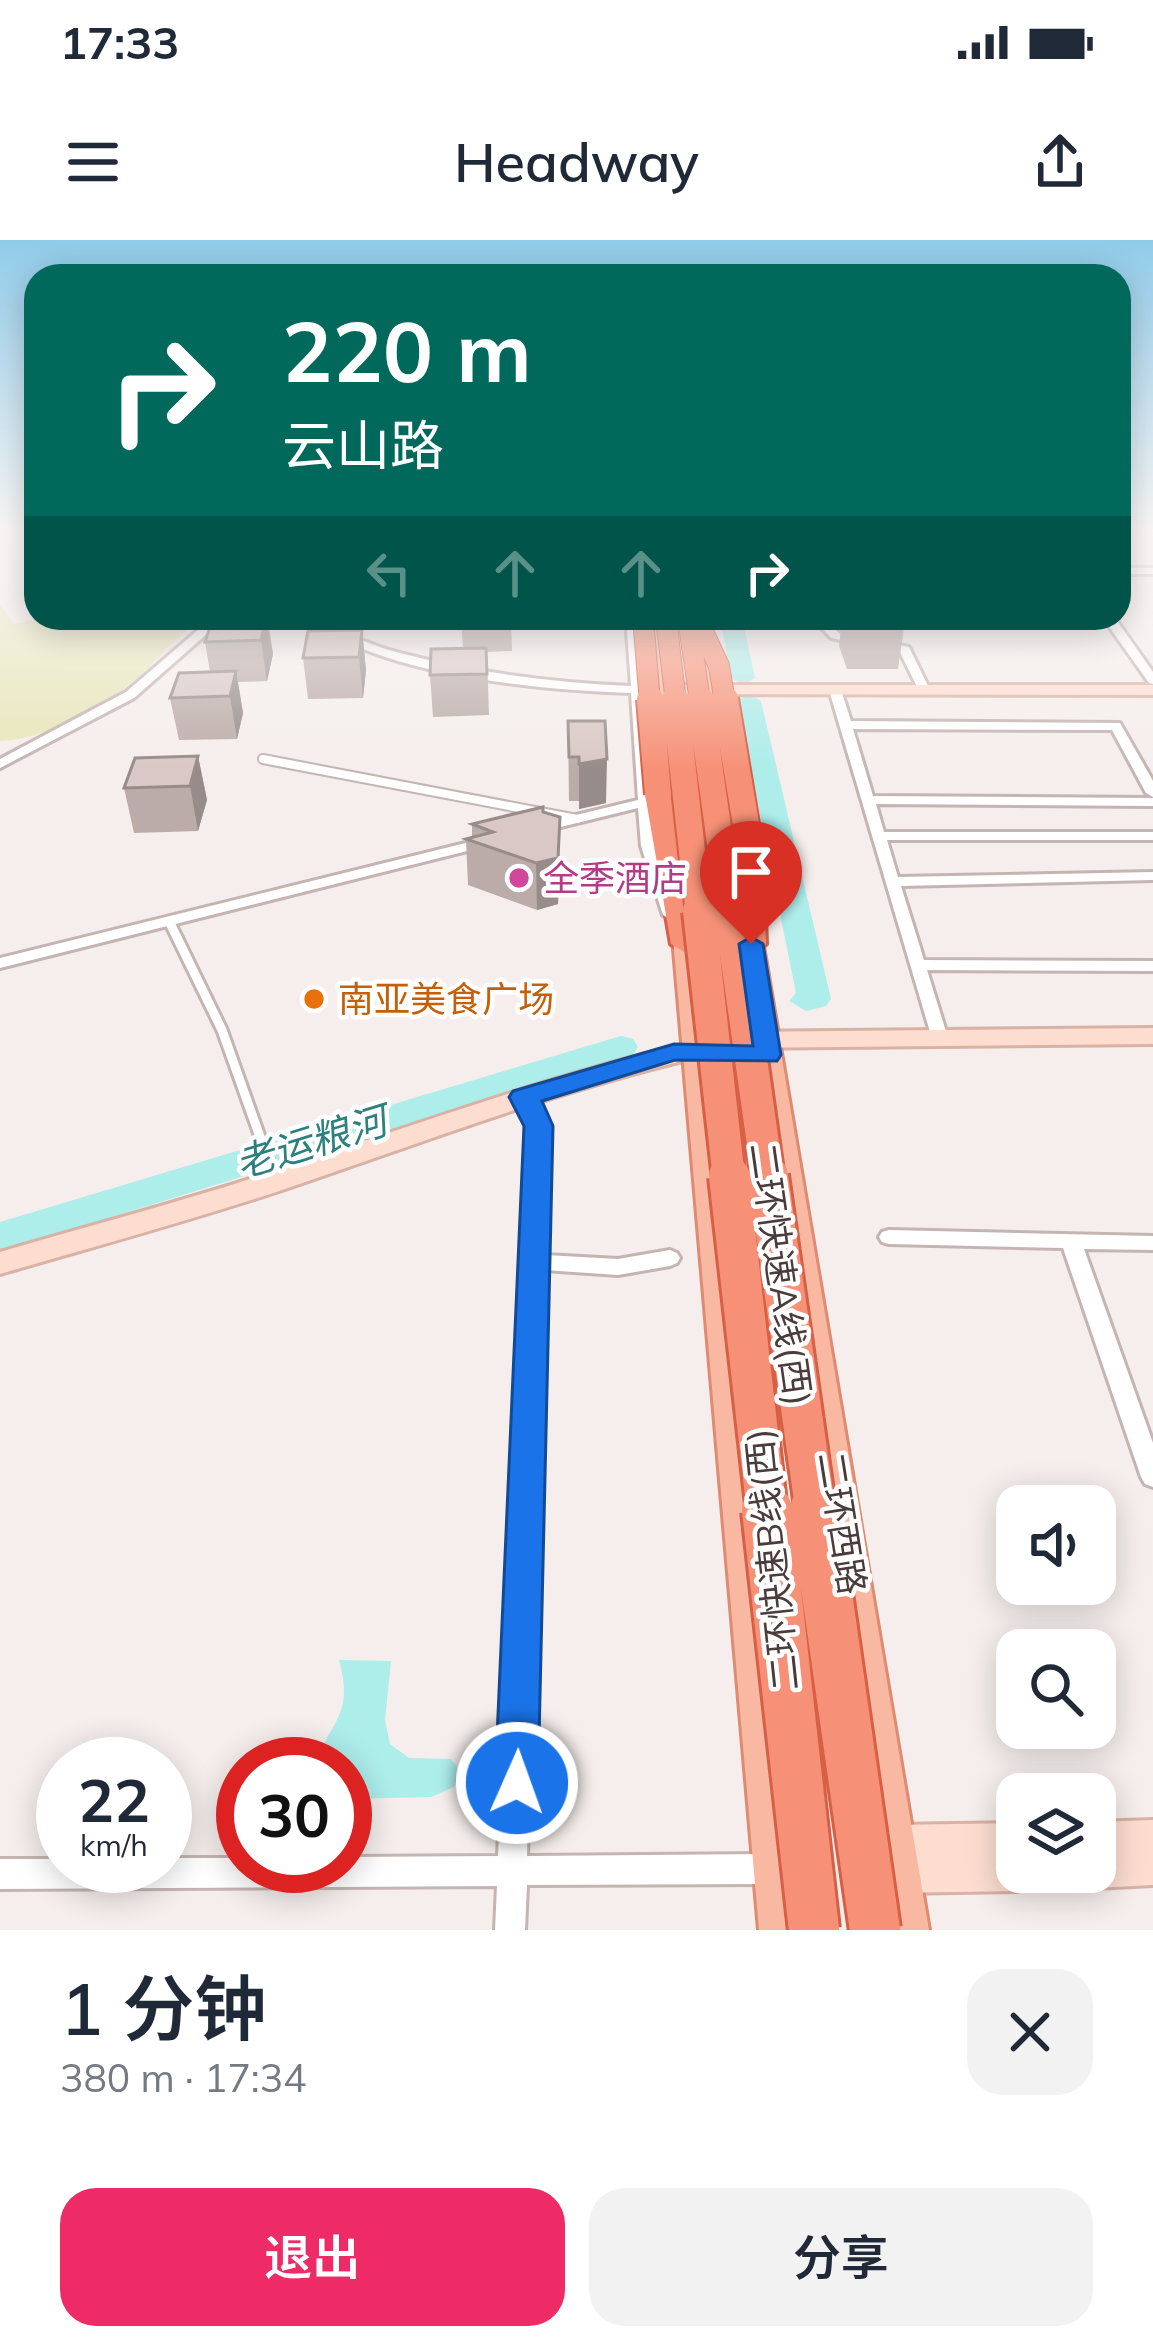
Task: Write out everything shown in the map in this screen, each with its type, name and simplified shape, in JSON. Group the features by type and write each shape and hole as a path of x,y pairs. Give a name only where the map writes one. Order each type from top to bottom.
{"highway":[{"path":"644,630 651,798 686,944"},
{"name":"二环快速B线(西)","path":"667,630 814,1930"},
{"name":"二环快速A线(西)","path":"690,630 896,1899"},
{"path":"703,630 718,666 749,842 751,944"}],"main road":[{"path":"654,630 651,690 686,944 689,1051 780,1904"},
{"name":"二环西路","path":"700,630 896,1899"}],"street":[{"path":"0,764 130,695 205,630"},
{"path":"329,630 376,653 561,684 651,690 1153,690"},
{"path":"527,832 651,798 651,690 635,630"},
{"path":"830,630 836,636 905,649 924,690"},
{"path":"1118,630 1153,680"},
{"path":"835,690 939,1038"},
{"path":"846,725 1115,725 1153,797 868,800"},
{"path":"879,836 1153,836"},
{"path":"0,963 505,837"},
{"path":"893,882 1153,876"},
{"path":"917,965 1153,966"},
{"path":"0,1263 273,1172 689,1051 939,1038 1153,1036"},
{"path":"767,1047 1153,1052"},
{"path":"510,1930 538,1126 535,1111 523,1097"},
{"path":"889,1237 1153,1243"},
{"path":"1071,1241 1153,1477"},
{"path":"532,1262 618,1267 670,1258"},
{"path":"1116,1843 1153,1842"},
{"path":"896,1899 996,1854"},
{"path":"1116,1865 1153,1863"},
{"path":"0,1874 514,1873 780,1904"},
{"path":"896,1899 996,1874"}],"lane":[{"path":"263,759 577,819"},
{"path":"169,921 222,1030 273,1172"}],"green space":[{"path":"0,611 14,624 24,622 24,630 188,630 131,683 93,709 47,731 0,741"}],"water":[{"path":"339,1660 391,1661 385,1720 390,1744 409,1758 451,1759 460,1771 454,1787 431,1797 372,1798 372,1737 328,1737 342,1705"}],"building":[{"path":"209,630 263,630 261,640 205,642"},
{"path":"362,630 359,657 303,658 308,631"},
{"path":"486,648 487,674 430,675 431,649"},
{"path":"236,671 230,696 170,698 179,673"},
{"path":"568,721 605,721 607,759 579,764 579,757 569,757"},
{"path":"198,756 190,786 124,788 135,758"},
{"path":"543,807 543,812 560,817 558,858 536,863 466,839 493,832 472,824"}],"waterway":[{"name":"老运粮河","path":"734,630 743,678"},
{"name":"老运粮河","path":"749,701 814,999 806,1001"},
{"name":"老运粮河","path":"0,1237 621,1047"}],"place":[{"name":"全季酒店","path":"519,878"},
{"name":"南亚美食广场","path":"314,999"}],"route":[{"path":"517,1783 538,1126 535,1111 523,1097 674,1052 768,1055 751,944"}]}
